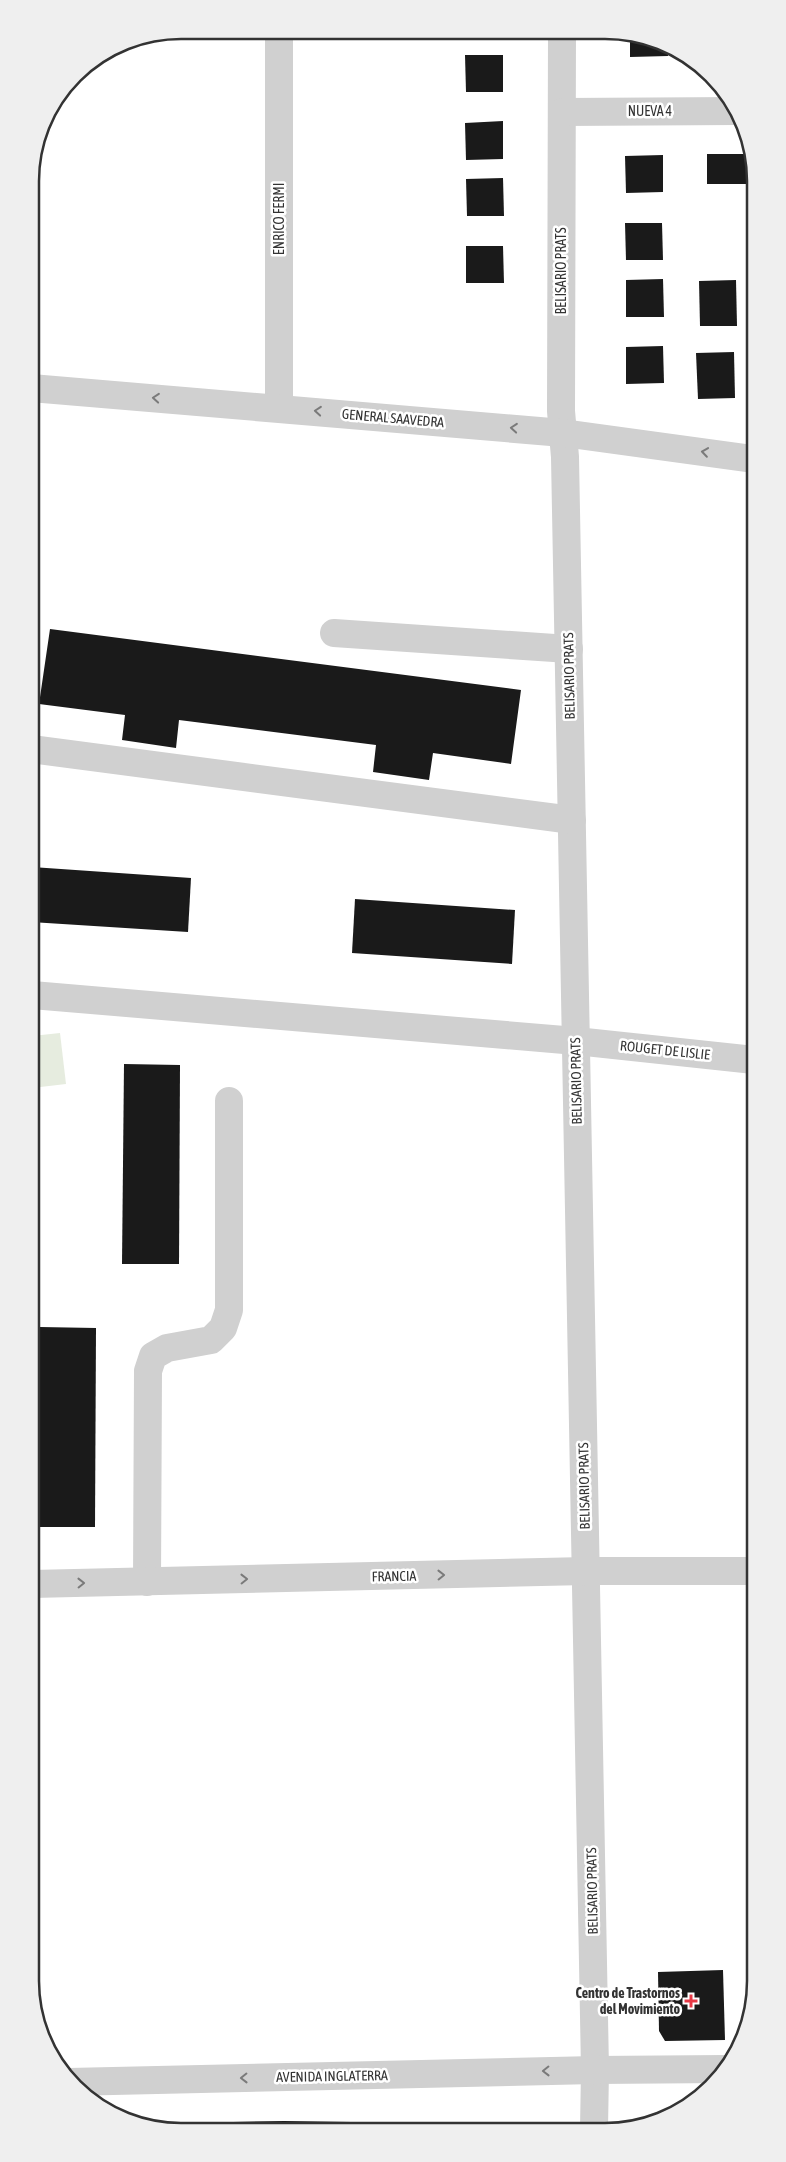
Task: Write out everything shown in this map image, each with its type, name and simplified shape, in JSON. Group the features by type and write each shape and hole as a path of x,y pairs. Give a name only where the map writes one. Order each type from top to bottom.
{"street":[{"name":"ENRICO FERMI","path":"279,39 279,408"},
{"name":"BELISARIO PRATS","path":"562,39 561,411 569,649 595,2070 594,2123"},
{"name":"NUEVA 4","path":"562,112 729,111"},
{"name":"GENERAL SAAVEDRA","path":"39,389 563,432 747,458"},
{"path":"334,634 569,649"},
{"path":"39,750 572,820"},
{"name":"ROUGET DE LISLIE","path":"39,996 576,1040 747,1059"},
{"path":"147,1582 148,1371 153,1356 167,1348 211,1340 223,1328 230,1310 229,1100"},
{"name":"FRANCIA","path":"39,1584 586,1571 747,1571"},
{"name":"AVENIDA INGLATERRA","path":"80,2082 716,2069"}],"shaded area":[{"path":"60,1033 66,1084 39,1087 39,1035"}],"building":[{"path":"630,41 651,46 668,53 668,56 630,57"},
{"path":"465,55 503,55 503,92 466,92"},
{"path":"503,121 503,159 466,160 465,123"},
{"path":"707,154 745,154 747,184 707,184"},
{"path":"663,155 663,192 626,193 625,156"},
{"path":"503,178 504,216 467,216 466,179"},
{"path":"625,223 662,223 663,260 626,260"},
{"path":"466,246 503,246 504,283 466,283"},
{"path":"663,279 664,317 626,317 626,280"},
{"path":"736,280 737,326 700,326 699,281"},
{"path":"663,346 664,383 626,384 626,347"},
{"path":"734,352 735,398 698,399 696,353"},
{"path":"50,629 521,690 511,764 433,753 429,780 373,772 376,745 179,720 176,748 122,740 125,715 39,704"},
{"path":"39,867 191,878 188,932 39,923"},
{"path":"355,899 515,910 512,964 352,953"},
{"path":"124,1064 180,1065 179,1264 122,1264"},
{"path":"40,1327 96,1328 95,1527 39,1527"},
{"name":"Centro de Trastornos del Movimiento","path":"723,1970 725,2040 665,2041 659,2031 658,1972"},
{"path":"284,2121 352,2122 233,2123"}],"place":[{"name":"Centro de Trastornos del Movimiento","path":"691,2001"}]}
